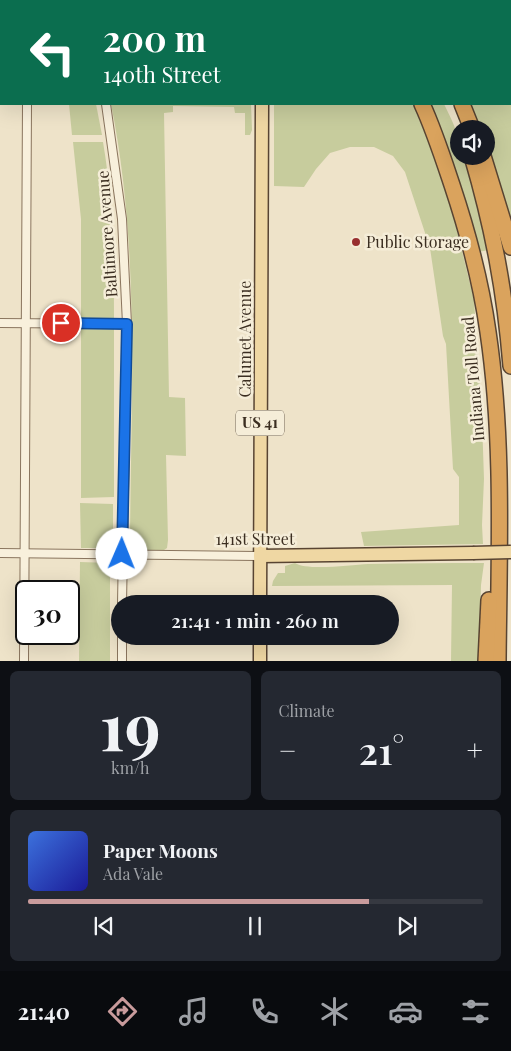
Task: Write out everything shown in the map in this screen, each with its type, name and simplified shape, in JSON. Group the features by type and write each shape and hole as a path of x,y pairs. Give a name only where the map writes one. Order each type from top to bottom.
{"highway":[{"name":"Indiana Toll Road","path":"422,105 444,159 471,246 488,333 493,375 498,458 498,661"},
{"path":"452,105 458,120"},
{"path":"462,105 468,120"},
{"path":"475,165 496,249 508,324 511,366"},
{"path":"486,165 511,247"},
{"path":"486,661 490,573 499,530"}],"main road":[{"name":"Calumet Avenue","path":"260,595 262,105"},
{"name":"141st Street","path":"260,556 511,552"},
{"path":"260,645 260,661"}],"street":[{"path":"24,661 27,105"},
{"name":"Baltimore Avenue","path":"106,105 122,219 127,324 122,595"},
{"path":"0,322 127,324"},
{"name":"141st Street","path":"0,553 260,556"},
{"path":"122,645 122,661"}],"green space":[{"path":"69,105 96,105 102,135 72,135"},
{"path":"111,105 251,105 252,130 250,135 245,135 245,113 235,113 234,107 173,106 173,112 164,113 169,397 185,398 186,456 166,455 168,540 167,548 164,550 134,550 131,547 130,540 132,321 126,212"},
{"path":"274,105 413,105 434,156 451,206 474,300 482,420 484,479 483,544 364,546 361,532 459,525 459,477 453,469 446,344 443,336 430,248 405,172 393,156 374,147 350,147 330,153 304,187 274,186"},
{"path":"429,105 444,105 452,120 450,120 450,155"},
{"path":"467,105 511,105 511,225 490,165 495,165 495,120 473,120"},
{"path":"73,142 103,142 112,230 114,318 81,318 81,219"},
{"path":"453,165 467,165 489,250 478,252"},
{"path":"81,326 114,327 114,497 81,498"},
{"path":"80,503 113,504 113,548 81,548"},
{"path":"80,562 110,563 110,661 79,661"},
{"path":"295,563 309,567 319,567 368,564 484,563 481,585 479,661 451,661 452,585 272,586 278,573 285,573 285,566"}],"place":[{"name":"Public Storage","path":"356,242"}],"route":[{"path":"61,323 127,324 122,554"}]}
